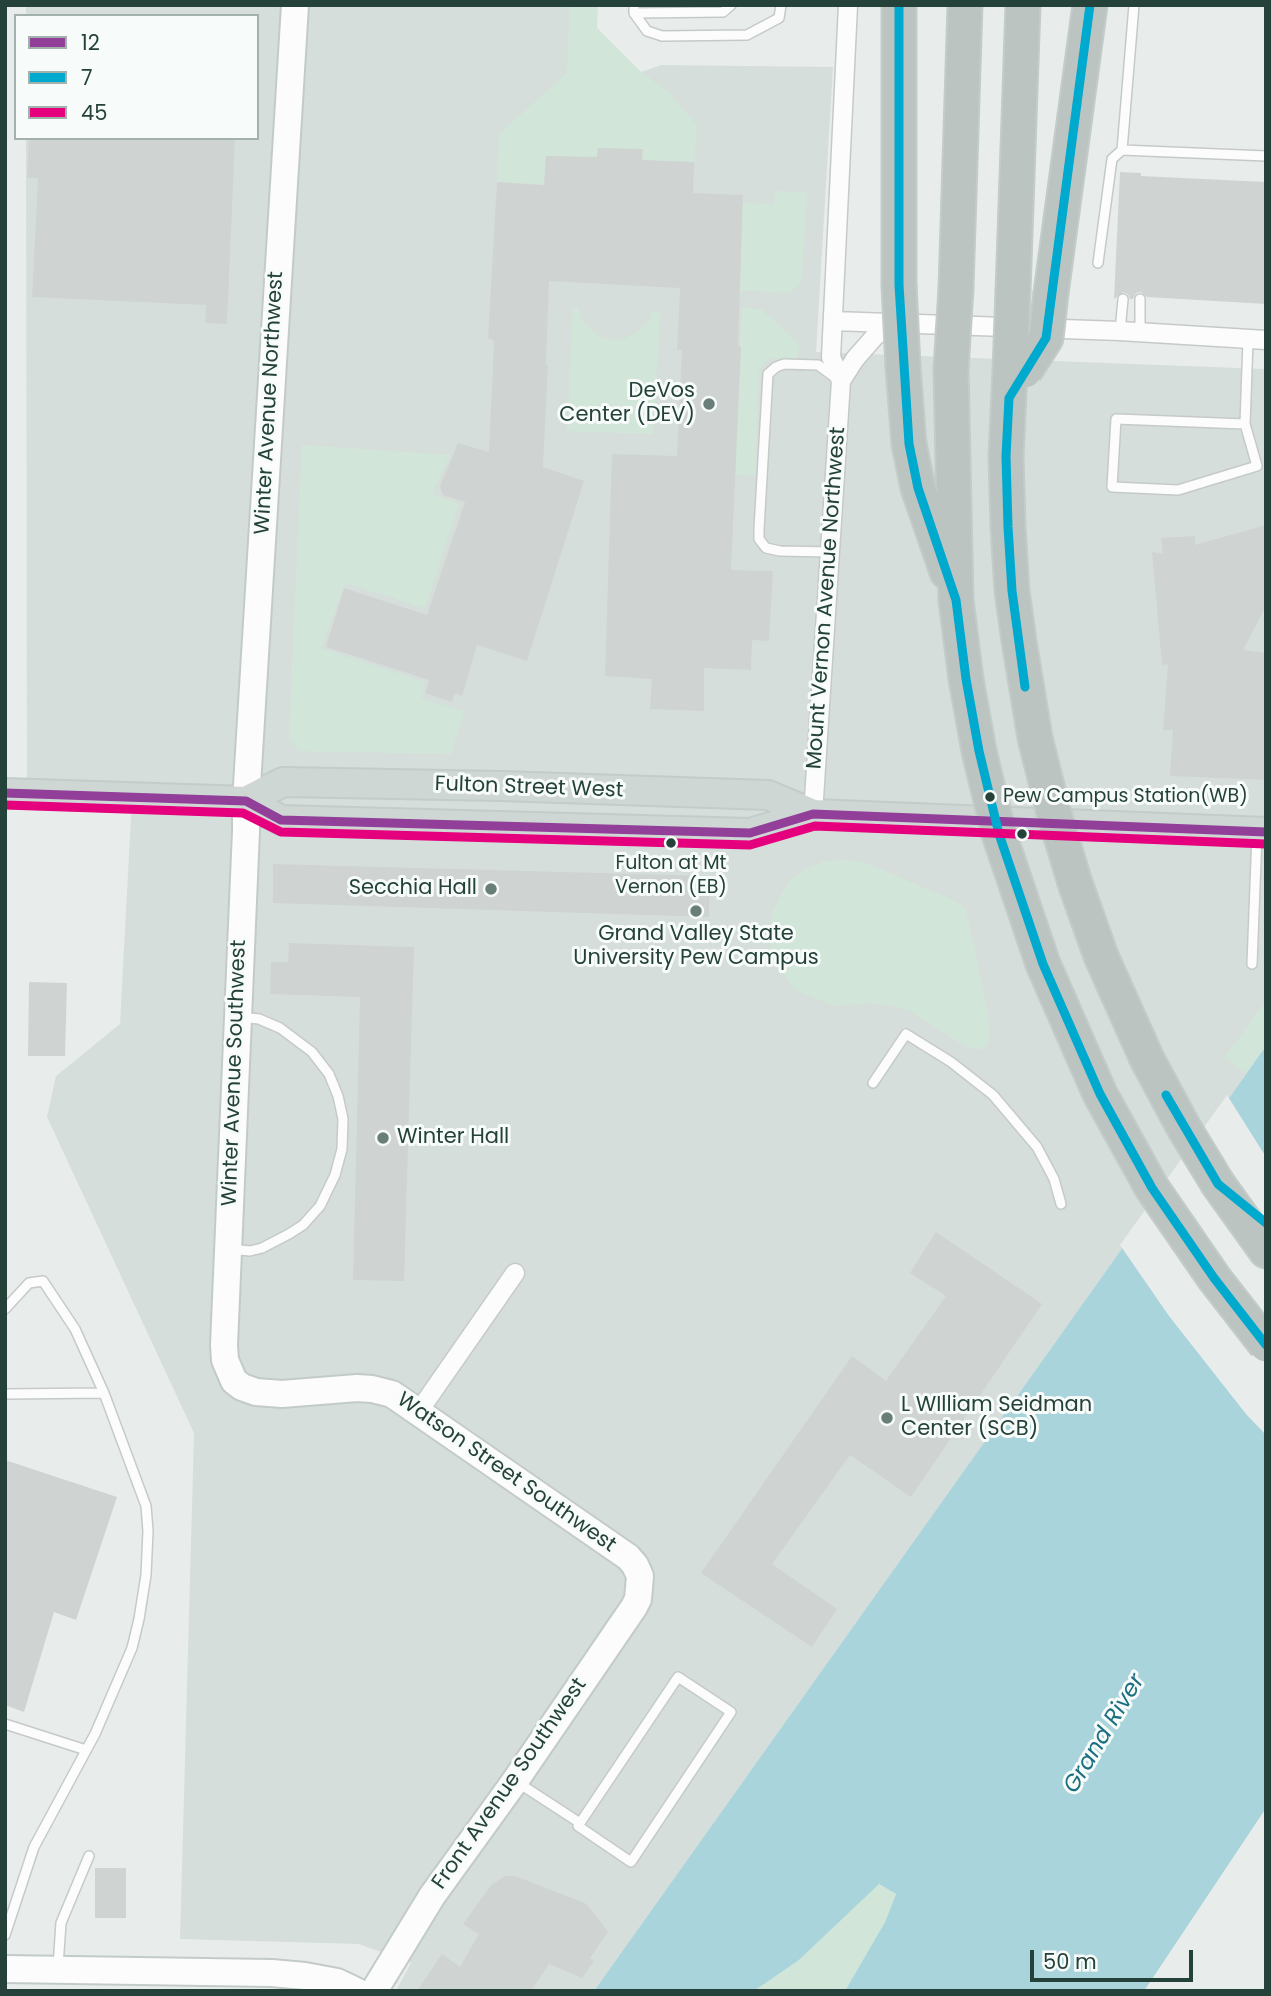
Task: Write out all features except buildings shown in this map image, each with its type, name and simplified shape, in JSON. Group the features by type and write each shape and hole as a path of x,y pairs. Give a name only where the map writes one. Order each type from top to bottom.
{"highway":[{"path":"899,5 899,285 909,444 918,488 956,600"},
{"path":"965,5 951,369 956,600 979,751 999,834 1043,964 1100,1094 1152,1188 1214,1278 1266,1345"},
{"path":"1023,5 1013,291 1015,380 1006,468 1012,591 1035,738 1067,859 1101,956 1147,1059 1218,1184 1266,1251"},
{"path":"1015,380 1046,338 1090,5"},
{"path":"1218,1184 1266,1223"}],"main road":[{"name":"Fulton Street West","path":"246,801 283,782 501,786 768,795 813,814"},
{"name":"Fulton Street West","path":"5,793 246,801 281,820 750,833 813,814 1261,832"}],"street":[{"name":"Winter Avenue Northwest","path":"246,801 295,5"},
{"name":"Mount Vernon Avenue Northwest","path":"813,814 841,381 831,358 848,5"},
{"path":"834,321 1120,331 1257,340"},
{"path":"841,381 855,359 876,335 902,323"},
{"name":"Winter Avenue Southwest","path":"224,1345 246,801"},
{"path":"419,1411 514,1273"},
{"name":"Watson Street Southwest","path":"224,1345 229,1373 234,1381 249,1389 269,1394 372,1389 392,1394 626,1556 635,1565 640,1577"},
{"name":"Front Avenue Southwest","path":"374,1991 432,1896 515,1781 638,1599 640,1577"},
{"path":"5,1969 265,1973 337,1982 356,1991"}],"lane":[{"path":"634,9 723,12 731,5"},
{"path":"634,9 647,31 662,36 747,35 779,18 781,5"},
{"path":"1098,263 1112,159 1122,150 1134,5"},
{"path":"1122,150 1266,156"},
{"path":"1120,331 1123,299"},
{"path":"1140,299 1140,333"},
{"path":"1245,424 1116,419 1112,487 1178,490 1257,466 1245,424 1257,340"},
{"path":"830,552 780,551 766,548 759,540 767,384 768,374 776,366 784,364 818,365 841,381"},
{"path":"1252,964 1261,832"},
{"path":"228,1248 250,1251 262,1248 303,1224 320,1206 335,1175 342,1149 343,1119 338,1096 329,1074 312,1052 280,1028 259,1019 237,1017"},
{"path":"873,1083 906,1034 951,1062 993,1096 1037,1147 1054,1179 1061,1204"},
{"path":"5,1309 29,1283 43,1282 75,1329 104,1393 146,1506 148,1531 146,1575 132,1648 95,1734 34,1847 5,1935"},
{"path":"5,1394 104,1393"},
{"path":"678,1676 732,1712 631,1862 578,1826 580,1823 678,1676"},
{"path":"5,1724 86,1751"},
{"path":"515,1781 580,1823"},
{"path":"58,1971 61,1923 89,1856"}],"shaded area":[{"name":"Grand Valley State University Pew Campus","path":"26,5 586,5 586,17 641,72 661,65 833,67 816,352 1266,369 1266,1046 594,1991 396,1991 411,1963 359,1944 180,1939 194,1433 47,1117 56,1076 120,1024 132,798 27,794 26,140 259,140 259,14 26,14"}],"green space":[{"path":"570,5 598,5 597,28 641,72 667,91 697,125 694,162 642,160 642,149 598,148 597,157 546,156 544,185 497,182 499,134 567,73"},
{"path":"776,191 807,193 801,283 788,293 740,290 742,203 774,204"},
{"path":"573,307 577,307 582,320 599,337 620,341 636,333 649,320 653,310 660,313 653,434 567,431"},
{"path":"742,308 761,309 799,344 797,360 773,358 766,361 759,370 755,476 730,474 734,464"},
{"path":"302,445 450,455 432,494 459,504 425,608 345,583 321,648 424,682 422,699 464,711 451,754 300,751 289,739"},
{"path":"842,860 873,866 948,898 966,910 988,1014 990,1040 983,1049 968,1048 910,1011 893,1006 870,1003 834,1006 796,990 777,966 770,948 769,935 772,913 781,895 792,878 808,868 825,861"},
{"path":"1266,1001 1266,1046 1246,1074 1225,1057"},
{"path":"878,1884 896,1894 885,1922 845,1991 754,1991 799,1960"}],"water":[{"name":"Grand River","path":"1266,1046 1266,1808 1144,1991 845,1991 885,1922 896,1894 879,1884 799,1960 754,1991 594,1991"}],"pier":[{"path":"1227,1095 1266,1157 1266,1435 1246,1414 1169,1316 1120,1245"}],"transit line":[{"name":"7","path":"899,5 899,285 909,444 918,488 956,600 979,751 999,834 1043,964 1100,1094 1152,1188 1214,1278 1266,1345"},
{"name":"7","path":"1025,687 1012,591 1008,527 1006,456 1009,398 1046,338 1090,5"},
{"name":"12","path":"5,793 246,801 281,820 750,833 813,814 1266,832"},
{"name":"45","path":"5,805 243,813 281,832 750,845 815,826 1266,844"},
{"name":"7","path":"1166,1095 1218,1184 1266,1223"}],"place":[{"name":"DeVos Center (DEV)","path":"709,404"},
{"name":"Pew Campus Station(WB)","path":"990,797"},
{"name":"Fulton at Mt Vernon (EB)","path":"671,843"},
{"name":"Secchia Hall","path":"491,889"},
{"name":"Grand Valley State University Pew Campus","path":"696,911"},
{"name":"Winter Hall","path":"383,1138"},
{"name":"L WIlliam Seidman Center (SCB)","path":"887,1418"}]}
